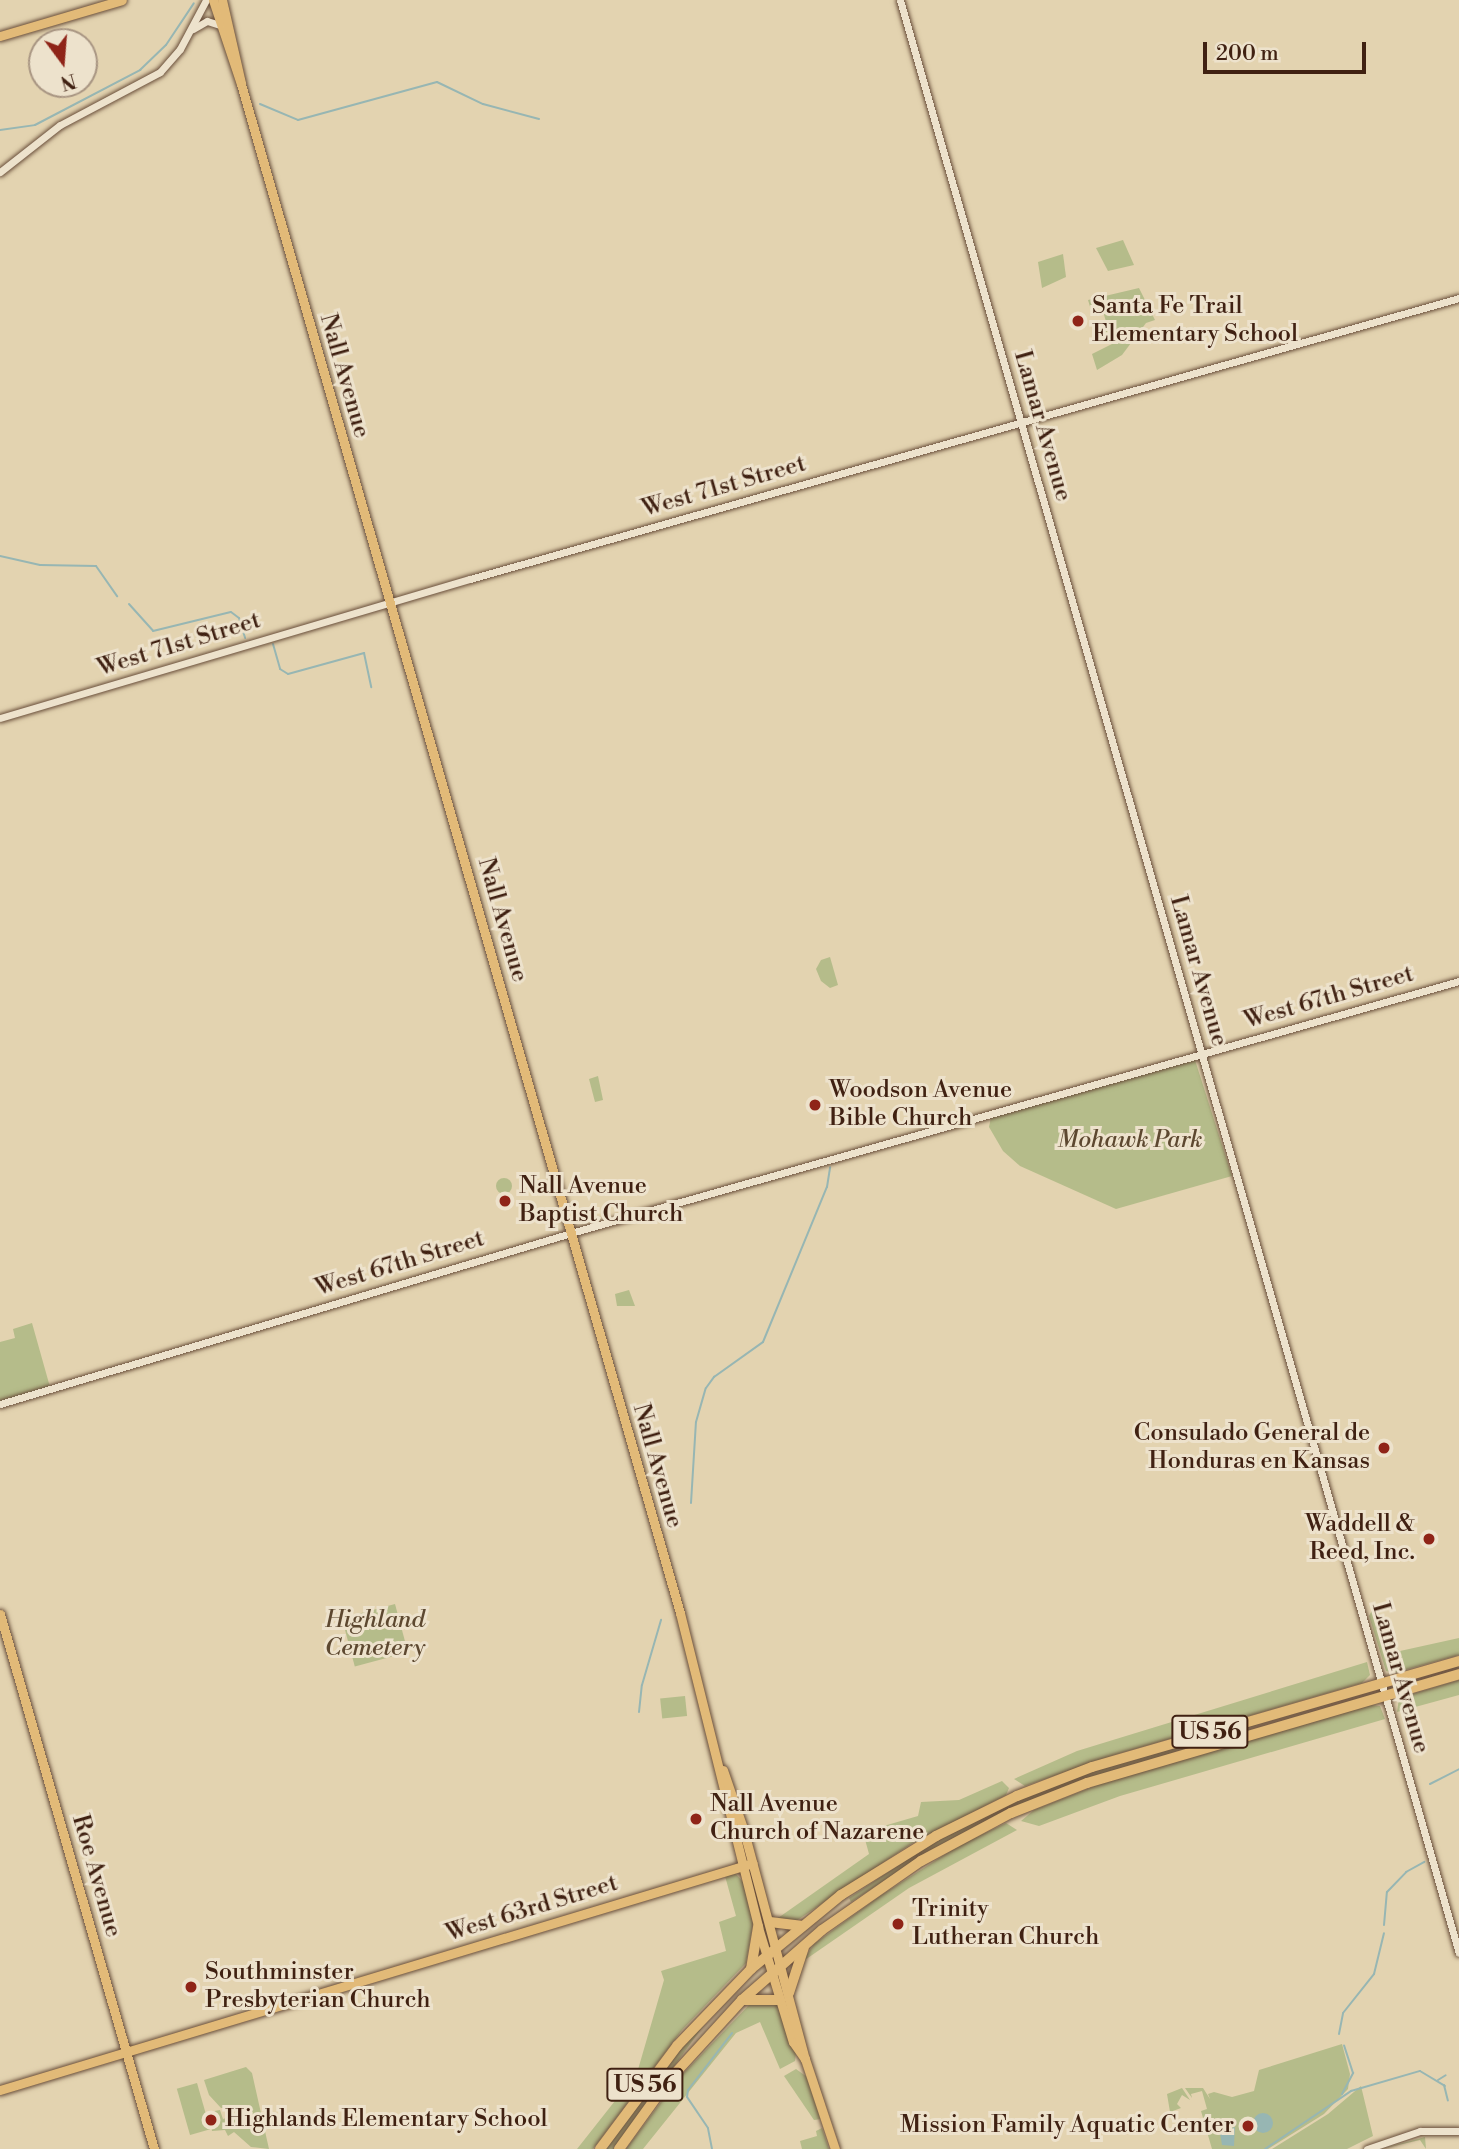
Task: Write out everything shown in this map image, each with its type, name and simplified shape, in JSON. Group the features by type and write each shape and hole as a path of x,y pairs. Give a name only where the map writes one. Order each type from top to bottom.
{"highway":[{"name":"US 56","path":"600,2149 677,2046 766,1954 801,1926 904,1855 1017,1796 1114,1760 1459,1661"},
{"name":"US 56","path":"619,2149 668,2081 742,2000 804,1945 908,1869 1030,1805 1132,1768 1459,1674"},
{"path":"770,1922 801,1926"},
{"path":"751,1969 758,1927"},
{"path":"789,1993 804,1945"},
{"path":"742,2000 780,2000"}],"main road":[{"path":"0,36 122,0"},
{"name":"Nall Avenue","path":"213,0 241,84 722,1768 777,1946 805,2059 835,2149"},
{"name":"Nall Avenue","path":"222,0 241,68 241,84"},
{"name":"Roe Avenue","path":"0,1614 154,2149"},
{"name":"Nall Avenue","path":"722,1768 725,1807 758,1927 799,2055 805,2059"},
{"name":"West 63rd Street","path":"0,2090 752,1863"}],"street":[{"path":"0,172 60,125 150,79 170,62 206,0"},
{"name":"Lamar Avenue","path":"900,0 1459,1953"},
{"path":"189,32 207,20 220,25"},
{"name":"West 71st Street","path":"0,718 390,602 1459,298"},
{"name":"West 67th Street","path":"0,1404 571,1233 1459,981"},
{"path":"1367,2149 1420,2131 1459,2131"}],"green space":[{"path":"1123,240 1134,265 1108,271 1096,248"},
{"path":"1063,254 1066,277 1042,288 1038,262"},
{"path":"1139,288 1155,320 1146,323 1122,355 1097,370 1092,354 1112,344 1109,330 1099,338 1096,328 1107,325 1100,301 1091,310 1088,300"},
{"path":"830,957 838,985 830,988 821,981 816,969 821,960"},
{"name":"Mohawk Park","path":"1195,1060 1232,1176 1116,1209 1020,1166 1003,1151 989,1127 991,1117"},
{"path":"598,1076 603,1100 595,1102 589,1079"},
{"path":"504,1178 512,1186 504,1194 496,1186"},
{"path":"629,1290 635,1306 617,1306 615,1294"},
{"path":"32,1323 50,1387 0,1402 0,1342 15,1338 13,1329"},
{"name":"Highland Cemetery","path":"395,1604 408,1652 355,1667 342,1618"},
{"path":"1372,1610 1382,1615 1390,1641 1400,1651 1459,1638 1459,1655 1394,1673 1386,1671 1369,1616"},
{"path":"1367,1662 1370,1675 1362,1683 1114,1755 1025,1786 1014,1779 1077,1751"},
{"path":"1459,1680 1459,1695 1397,1712 1399,1698"},
{"path":"685,1696 687,1716 662,1719 660,1699"},
{"path":"1371,1705 1380,1706 1385,1719 1120,1796 1039,1826 1021,1821 1034,1810 1100,1784"},
{"path":"1274,1719 1033,1799 937,1847 851,1902 849,1898 934,1842 1031,1795 1086,1774"},
{"path":"1002,1781 1009,1788 1006,1795 911,1844 796,1921 778,1918 869,1854 863,1832 918,1816 921,1802 959,1800"},
{"path":"1006,1823 1017,1830 909,1888 802,1962 814,1944 880,1896 960,1845"},
{"path":"736,1874 743,1882 753,1924 746,1963 682,2030 593,2149 577,2149 637,2073 664,1980 661,1971 726,1951 719,1922 736,1916 725,1876"},
{"path":"750,2004 778,2004 796,2052 795,2061 780,2069 760,2022 736,2033 643,2149 626,2149 679,2078"},
{"path":"709,2018 614,2149 605,2149 671,2060"},
{"path":"1342,2044 1350,2074 1348,2089 1324,2114 1268,2149 1212,2149 1201,2111 1207,2109 1202,2091 1191,2094 1192,2098 1185,2088 1203,2088 1210,2099 1208,2094 1214,2092 1232,2097 1254,2091 1259,2070"},
{"path":"246,2067 252,2073 269,2149 251,2147 234,2132 228,2136 225,2130 212,2131 209,2112 220,2110 223,2119 254,2109 221,2108 209,2095 204,2080"},
{"path":"796,2069 807,2077 821,2119 814,2120 784,2076"},
{"path":"197,2083 210,2129 190,2135 177,2089"},
{"path":"1361,2086 1373,2136 1347,2149 1272,2149 1328,2114"},
{"path":"1182,2088 1190,2100 1182,2095 1177,2104 1181,2108 1170,2112 1167,2094"},
{"path":"822,2128 829,2149 802,2149 800,2141 817,2136 816,2131"},
{"path":"1425,2137 1426,2149 1420,2140 1381,2149"}],"water":[{"path":"1263,2113 1270,2116 1273,2123 1270,2130 1263,2133 1256,2130 1253,2123 1256,2116"},
{"path":"1235,2127 1234,2146 1222,2145 1220,2133"}],"waterway":[{"path":"0,130 35,125 140,70 166,45 194,3"},
{"path":"260,104 298,120 437,82 483,104 539,119"},
{"path":"0,556 40,565 96,566 117,596"},
{"path":"129,604 153,631 231,612 239,618 245,638"},
{"path":"273,644 280,669 288,674 364,653 371,687"},
{"path":"691,1503 696,1422 706,1388 714,1377 763,1342 827,1187 830,1167"},
{"path":"639,1712 642,1685 661,1620"},
{"path":"1430,1784 1459,1769"},
{"path":"1384,1925 1387,1892 1406,1872 1424,1862"},
{"path":"1339,2034 1343,2013 1374,1974 1384,1933"},
{"path":"712,2149 708,2128 687,2097 688,2090 732,2033"},
{"path":"1342,2094 1353,2073 1344,2045"},
{"path":"1265,2149 1351,2091 1420,2071 1445,2086"},
{"path":"1438,2080 1446,2075"},
{"path":"1444,2085 1448,2101"}],"place":[{"name":"Santa Fe Trail Elementary School","path":"1078,321"},
{"name":"Woodson Avenue Bible Church","path":"815,1105"},
{"name":"Nall Avenue Baptist Church","path":"505,1201"},
{"name":"Consulado General de Honduras en Kansas","path":"1384,1448"},
{"name":"Waddell & Reed, Inc.","path":"1429,1539"},
{"name":"Nall Avenue Church of Nazarene","path":"696,1819"},
{"name":"Trinity Lutheran Church","path":"898,1924"},
{"name":"Southminster Presbyterian Church","path":"191,1987"},
{"name":"Highlands Elementary School","path":"211,2120"},
{"name":"Mission Family Aquatic Center","path":"1248,2126"}]}
